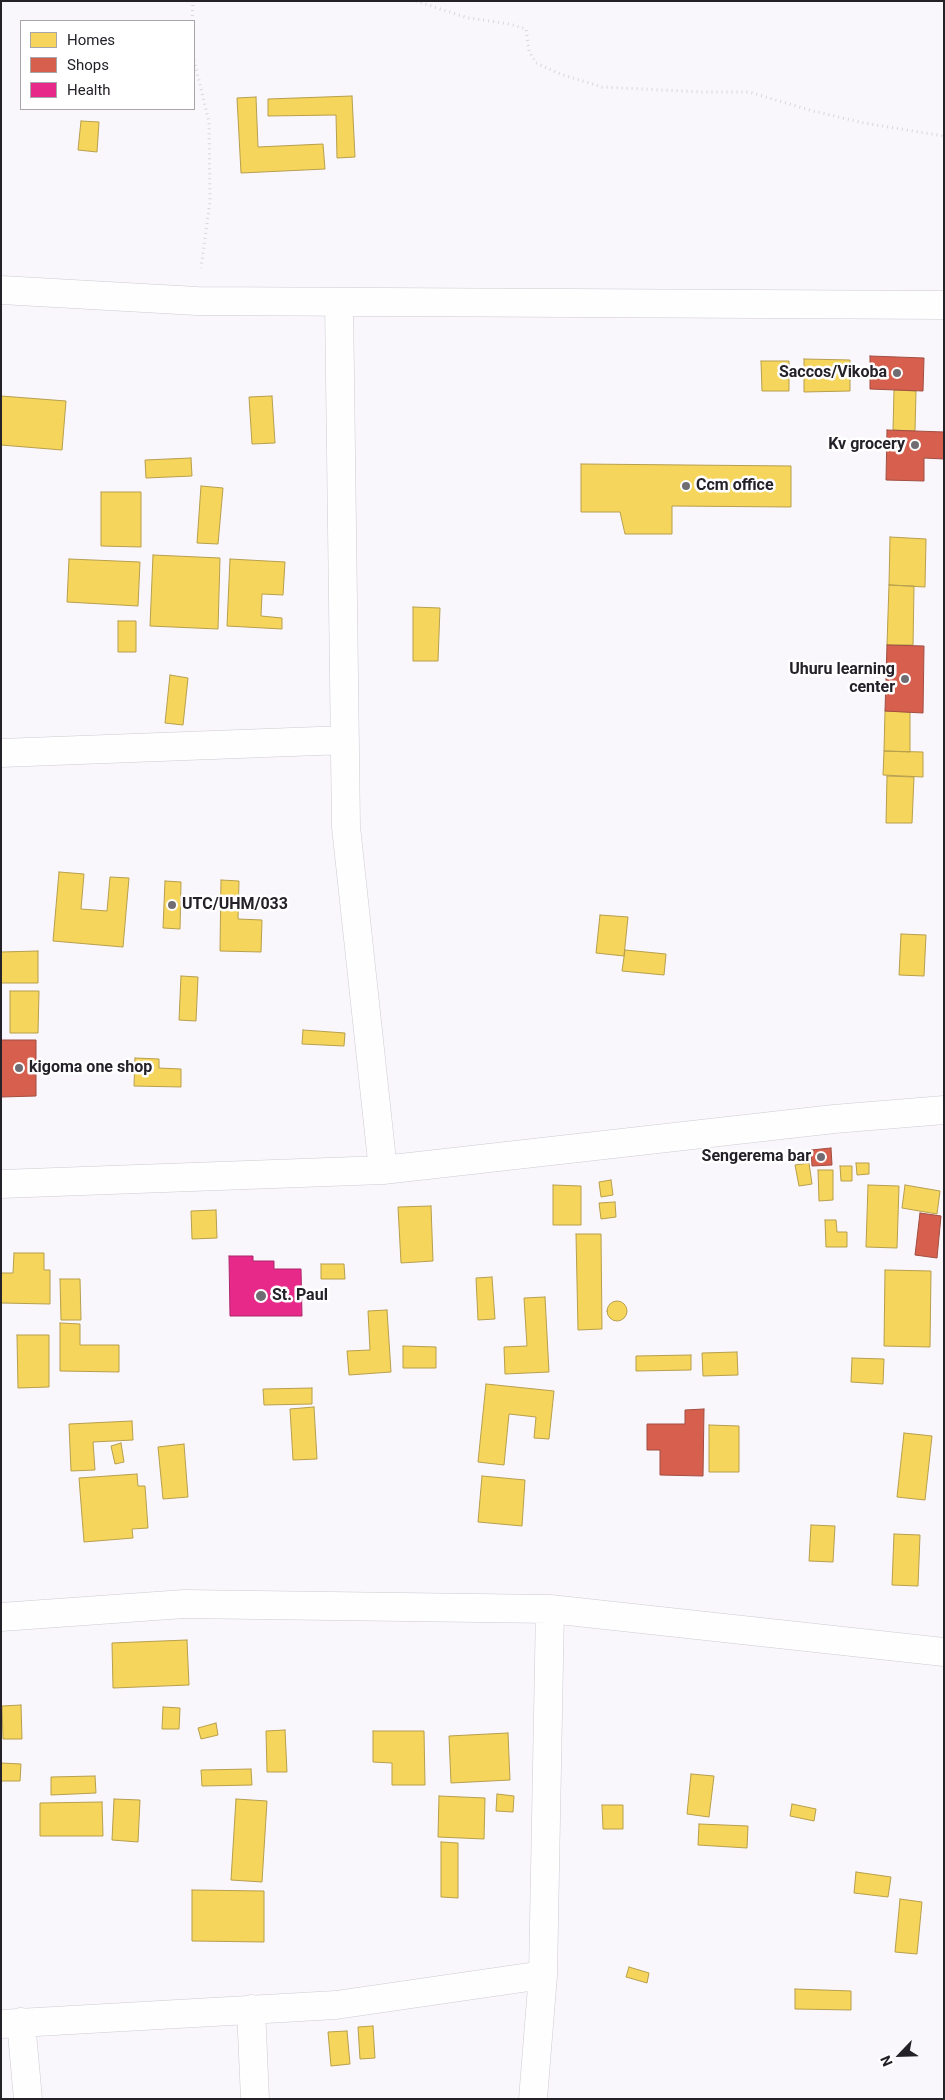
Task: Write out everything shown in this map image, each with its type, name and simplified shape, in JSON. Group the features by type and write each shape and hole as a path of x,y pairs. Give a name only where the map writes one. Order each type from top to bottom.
{"street":[{"path":"1,290 197,301 944,305"},
{"path":"339,302 346,827 383,1170"},
{"path":"1,752 345,740"},
{"path":"1,1184 383,1170 824,1120 944,1110"},
{"path":"1,1616 184,1604 550,1610 944,1652"},
{"path":"533,2099 543,1975 550,1610"},
{"path":"28,2099 11,2023 336,2005 543,1975"},
{"path":"251,2010 255,2099"}],"path":[{"path":"192,20 193,1"},
{"path":"416,1 468,18 510,24 526,30 529,51 536,64 560,74 602,87 701,92 749,92 813,111 864,123 944,136"},
{"path":"195,64 209,122 210,201 197,301"}],"building: Homes":[{"path":"352,96 355,157 337,158 336,115 268,116 268,99"},
{"path":"256,97 258,147 323,144 325,169 241,173 237,98"},
{"path":"81,121 99,122 97,152 78,150"},
{"path":"804,359 850,360 850,391 804,392"},
{"path":"761,361 789,361 789,391 762,391"},
{"path":"894,390 916,391 915,431 893,430"},
{"path":"1,396 66,401 62,450 1,445"},
{"path":"272,396 275,443 252,444 249,397"},
{"path":"191,458 192,476 146,478 145,460"},
{"name":"Ccm office","path":"581,464 791,466 791,507 672,506 672,534 625,534 620,512 581,512"},
{"path":"201,486 223,488 218,544 197,543"},
{"path":"101,492 141,492 141,547 101,546"},
{"path":"890,537 926,539 925,587 889,585"},
{"path":"153,555 220,558 218,629 150,626"},
{"path":"69,559 140,562 138,606 67,602"},
{"path":"230,559 285,562 283,595 262,594 261,616 282,618 282,629 227,626"},
{"path":"889,585 914,586 913,645 887,645"},
{"path":"413,607 440,608 438,661 413,661"},
{"path":"118,621 136,621 136,652 118,652"},
{"path":"170,675 188,678 183,725 165,723"},
{"path":"885,711 910,712 910,752 884,751"},
{"path":"884,751 923,752 923,777 883,775"},
{"path":"887,776 914,777 912,823 886,823"},
{"path":"59,872 84,874 81,909 107,911 110,877 129,878 123,947 53,941"},
{"path":"221,880 239,881 238,919 262,920 261,952 220,951"},
{"name":"UTC/UHM/033","path":"165,881 181,882 180,929 163,928"},
{"path":"600,915 628,917 624,956 596,953"},
{"path":"901,934 926,935 924,976 899,975"},
{"path":"625,950 666,954 664,975 622,971"},
{"path":"38,951 38,983 1,983 1,952"},
{"path":"181,976 198,977 196,1021 179,1020"},
{"path":"10,991 39,991 38,1033 10,1033"},
{"path":"303,1030 345,1033 344,1046 302,1044"},
{"path":"135,1058 159,1059 159,1068 181,1069 181,1087 134,1086"},
{"path":"809,1163 812,1184 799,1186 795,1165"},
{"path":"856,1163 869,1163 869,1174 857,1175"},
{"path":"840,1166 852,1166 852,1181 841,1181"},
{"path":"818,1170 833,1170 833,1200 819,1201"},
{"path":"611,1180 613,1195 601,1197 599,1182"},
{"path":"553,1185 581,1186 581,1225 553,1225"},
{"path":"868,1185 899,1186 897,1248 866,1247"},
{"path":"905,1185 940,1191 937,1214 902,1208"},
{"path":"615,1202 616,1217 601,1219 599,1203"},
{"path":"431,1206 433,1261 401,1263 398,1207"},
{"path":"216,1210 217,1238 192,1239 191,1211"},
{"path":"825,1220 836,1220 837,1232 847,1232 847,1247 826,1247"},
{"path":"576,1234 601,1234 602,1329 578,1330"},
{"path":"14,1253 44,1253 44,1270 50,1270 50,1304 1,1303 1,1273 13,1273"},
{"path":"321,1264 344,1264 345,1279 321,1279"},
{"path":"885,1270 931,1271 930,1347 884,1346"},
{"path":"492,1277 495,1319 478,1320 476,1278"},
{"path":"60,1279 80,1279 81,1320 61,1320"},
{"path":"545,1297 549,1372 505,1374 504,1347 527,1346 524,1298"},
{"path":"617,1301 624,1304 627,1311 624,1318 617,1321 610,1318 607,1311 610,1304"},
{"path":"387,1310 391,1372 349,1375 347,1351 370,1350 368,1311"},
{"path":"60,1323 80,1324 80,1345 119,1345 119,1372 60,1371"},
{"path":"17,1335 49,1335 49,1387 18,1388"},
{"path":"403,1346 436,1347 436,1368 403,1368"},
{"path":"737,1352 738,1375 703,1376 702,1353"},
{"path":"691,1355 691,1370 636,1371 636,1356"},
{"path":"852,1358 884,1359 883,1384 851,1382"},
{"path":"486,1384 554,1391 549,1439 534,1438 536,1417 509,1414 504,1465 478,1462"},
{"path":"312,1388 312,1404 264,1405 263,1389"},
{"path":"314,1407 317,1459 293,1460 290,1409"},
{"path":"132,1421 133,1440 93,1442 95,1470 71,1471 69,1424"},
{"path":"709,1425 739,1426 739,1472 709,1472"},
{"path":"904,1433 932,1436 925,1500 897,1497"},
{"path":"121,1443 124,1462 115,1464 111,1446"},
{"path":"184,1444 188,1497 163,1499 158,1447"},
{"path":"137,1474 138,1486 145,1486 148,1528 132,1529 133,1538 84,1542 79,1478"},
{"path":"482,1476 525,1480 522,1526 478,1522"},
{"path":"811,1525 835,1526 833,1562 809,1561"},
{"path":"894,1534 920,1535 918,1586 892,1585"},
{"path":"187,1640 189,1685 113,1688 112,1643"},
{"path":"21,1705 22,1739 3,1739 2,1706"},
{"path":"163,1707 180,1708 179,1729 162,1729"},
{"path":"216,1723 218,1735 201,1739 198,1728"},
{"path":"285,1730 287,1772 267,1772 266,1731"},
{"path":"373,1731 424,1731 425,1785 392,1785 392,1763 373,1762"},
{"path":"508,1733 510,1780 451,1783 449,1736"},
{"path":"1,1763 21,1764 20,1781 1,1781"},
{"path":"251,1769 252,1785 202,1786 201,1770"},
{"path":"691,1774 714,1776 709,1817 687,1814"},
{"path":"95,1776 96,1793 51,1795 51,1777"},
{"path":"497,1794 514,1796 513,1812 496,1811"},
{"path":"439,1796 485,1798 484,1839 438,1837"},
{"path":"114,1799 140,1800 138,1842 112,1840"},
{"path":"236,1799 267,1801 262,1882 231,1880"},
{"path":"102,1802 103,1836 40,1836 40,1803"},
{"path":"792,1804 816,1809 814,1821 790,1816"},
{"path":"602,1805 623,1805 623,1829 603,1829"},
{"path":"699,1824 748,1826 747,1848 698,1845"},
{"path":"441,1842 458,1843 458,1898 441,1897"},
{"path":"856,1872 891,1877 888,1897 854,1893"},
{"path":"192,1890 264,1891 264,1942 192,1941"},
{"path":"900,1899 922,1902 917,1954 895,1952"},
{"path":"629,1967 649,1973 647,1983 626,1977"},
{"path":"795,1989 851,1991 851,2010 795,2009"},
{"path":"373,2026 375,2058 360,2059 358,2027"},
{"path":"347,2031 350,2064 331,2066 328,2032"}],"building: Shops":[{"name":"Saccos/Vikoba","path":"870,356 924,358 923,391 870,389"},
{"name":"Kv grocery","path":"887,430 944,432 944,459 924,458 924,481 886,480"},
{"name":"Uhuru learning center","path":"887,645 924,646 923,713 885,711"},
{"name":"kigoma one shop","path":"1,1040 36,1040 36,1096 1,1097"},
{"name":"Sengerema bar","path":"831,1148 832,1165 812,1166 811,1150"},
{"path":"920,1213 941,1216 937,1258 915,1255"},
{"path":"704,1409 703,1476 660,1475 660,1450 647,1450 647,1424 685,1424 685,1410"}],"building: Health":[{"path":"229,1256 253,1256 253,1261 274,1261 274,1269 301,1269 302,1316 230,1316"}],"place":[{"name":"Saccos/Vikoba","path":"897,373"},
{"name":"Kv grocery","path":"915,445"},
{"name":"Ccm office","path":"686,486"},
{"name":"Uhuru learning center","path":"905,679"},
{"name":"UTC/UHM/033","path":"172,905"},
{"name":"kigoma one shop","path":"19,1068"},
{"name":"Sengerema bar","path":"821,1157"},
{"name":"St. Paul","path":"261,1296"}]}
